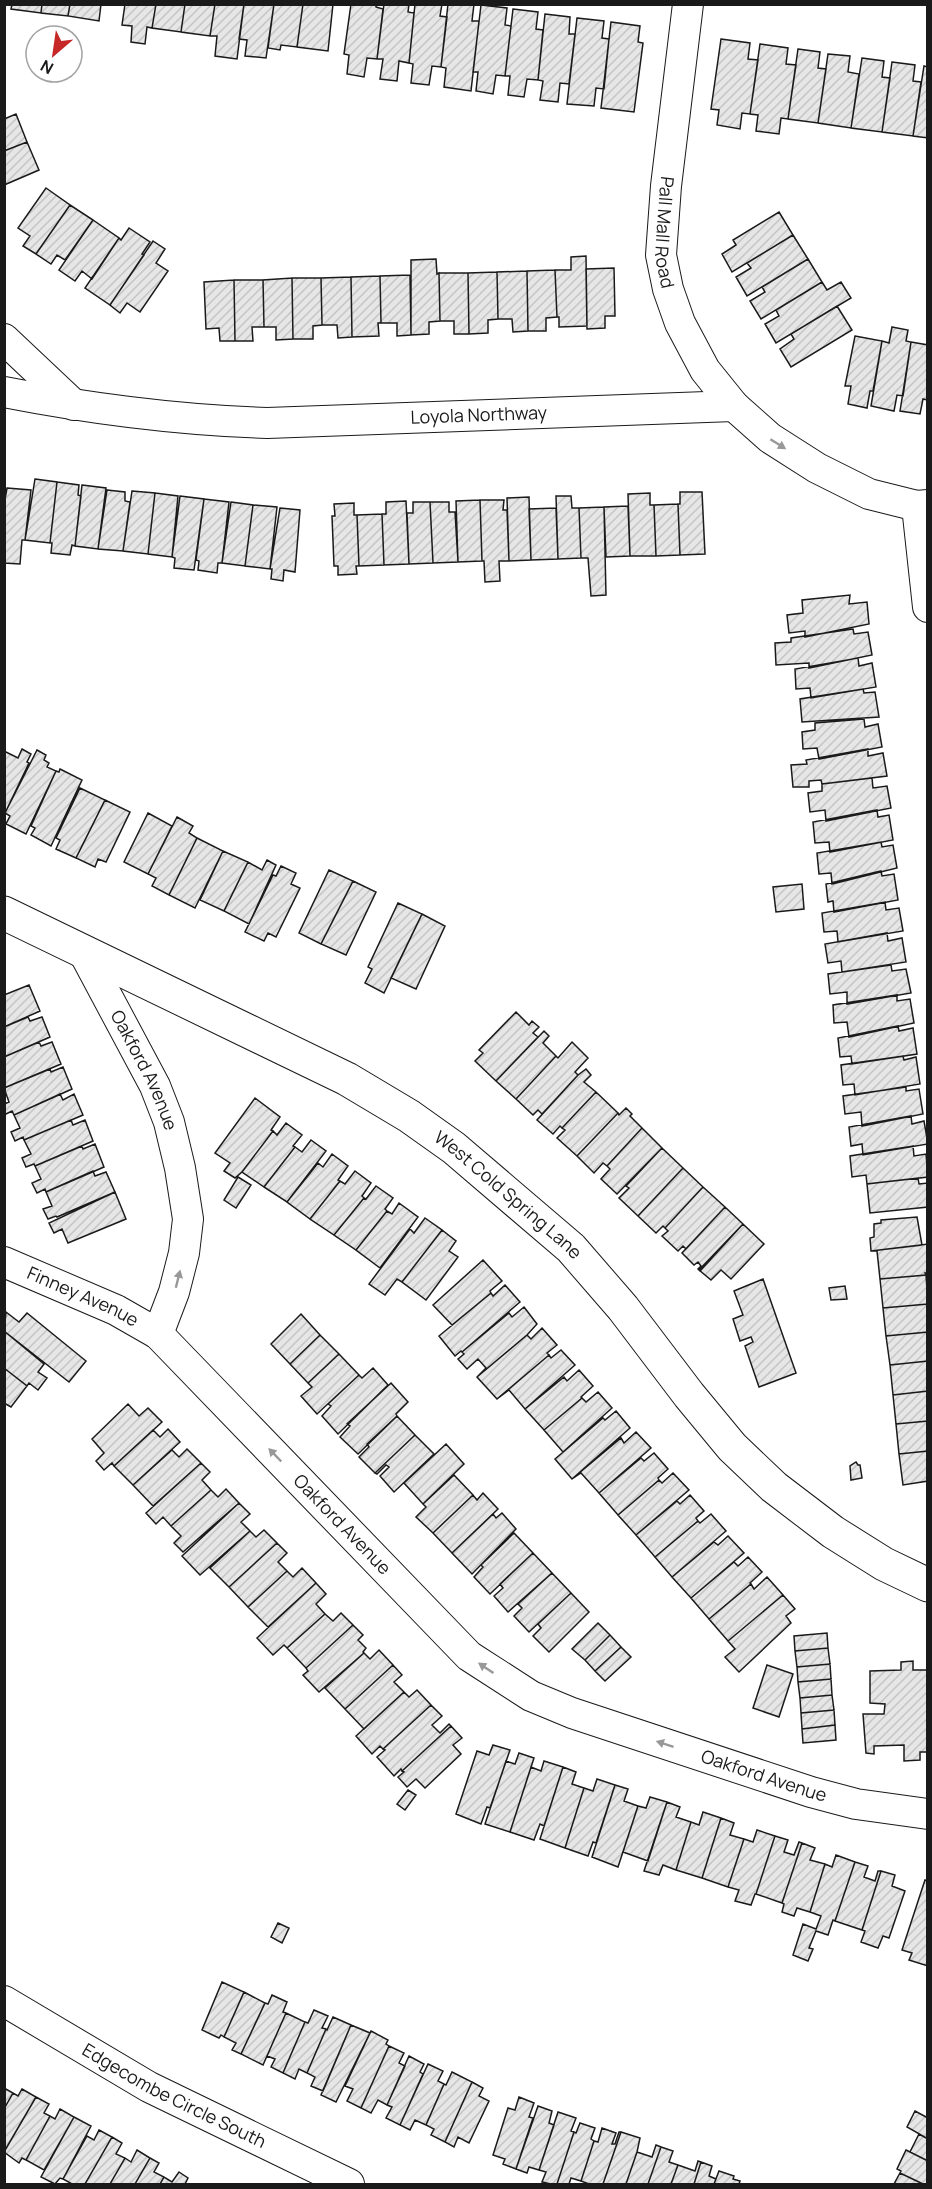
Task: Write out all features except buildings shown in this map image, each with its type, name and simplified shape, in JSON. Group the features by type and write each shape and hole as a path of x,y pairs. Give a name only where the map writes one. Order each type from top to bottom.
{"main road":[{"name":"West Cold Spring Lane","path":"4,913 347,1079 409,1116 454,1148 571,1248 623,1308 732,1447 774,1487 833,1532 867,1554 927,1585"}],"street":[{"name":"Pall Mall Road","path":"688,4 666,186 661,255 668,289 680,323 705,370 734,406"},
{"path":"4,339 74,406"},
{"name":"Loyola Northway","path":"4,392 74,406 200,421 267,423 734,406"},
{"path":"734,406 770,438 817,468 869,494 922,506 927,606"},
{"name":"Oakford Avenue","path":"84,953 155,1086 169,1122 180,1168 188,1219 184,1253 174,1292 158,1334 469,1656 531,1696 572,1713 811,1792 856,1804 927,1814"},
{"name":"Finney Avenue","path":"4,1262 116,1310 158,1334"},
{"name":"Edgecombe Circle South","path":"4,2001 149,2087 349,2184"}]}
